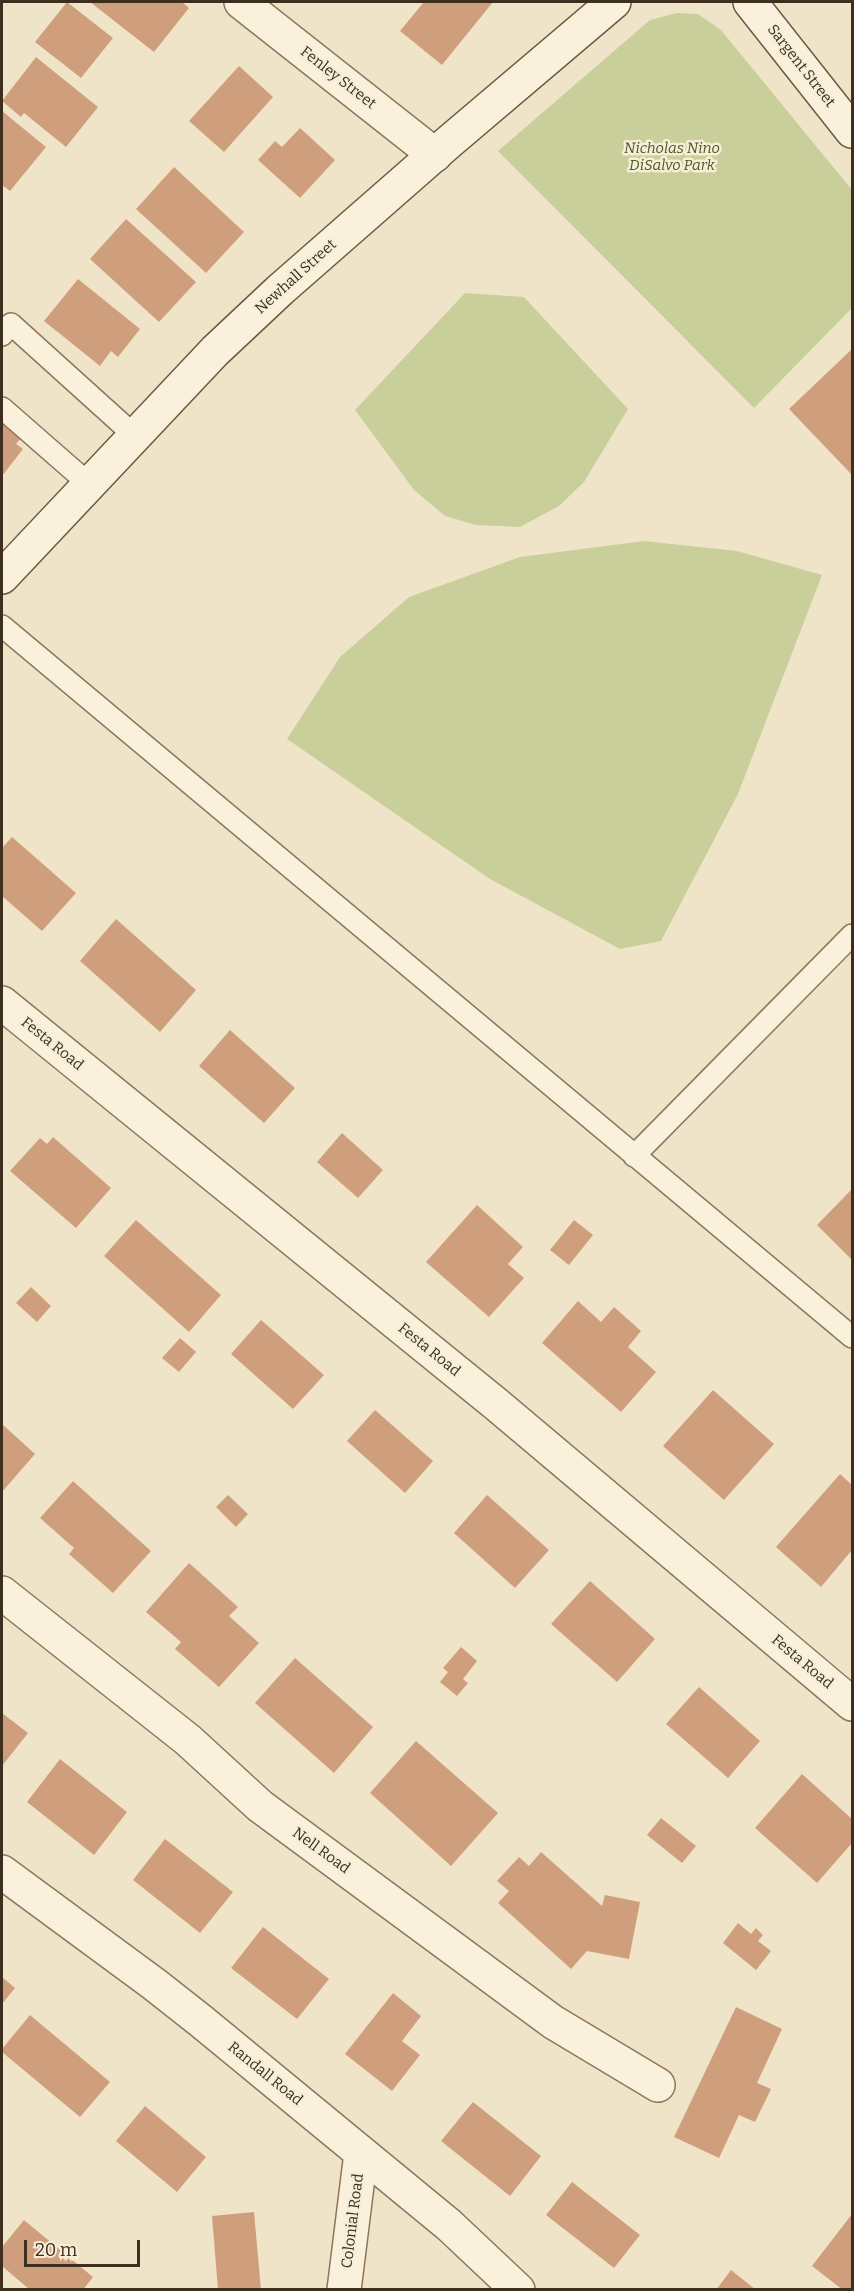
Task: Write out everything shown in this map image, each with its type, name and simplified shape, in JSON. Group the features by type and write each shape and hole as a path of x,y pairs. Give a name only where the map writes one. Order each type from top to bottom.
{"street":[{"name":"Fenley Street","path":"241,2 435,155"},
{"name":"Newhall Street","path":"2,576 215,351 435,155 614,2"},
{"name":"Sargent Street","path":"750,2 852,131"},
{"name":"Festa Road","path":"2,1003 496,1404 852,1704"},
{"name":"Nell Road","path":"2,1593 188,1740 260,1806 552,2022 658,2085"},
{"name":"Randall Road","path":"2,1872 154,1984 449,2225 518,2289"},
{"name":"Colonial Road","path":"344,2289 361,2153"}],"lane":[{"path":"2,335 11,324 135,436"},
{"path":"2,408 89,484"},
{"path":"2,626 852,1336"},
{"path":"634,1156 852,935"}],"green space":[{"name":"Nicholas Nino DiSalvo Park","path":"677,13 698,14 721,30 852,190 852,308 754,408 498,151 650,20"},
{"path":"465,293 524,297 628,409 584,482 559,506 520,527 476,525 445,516 414,490 355,410"},
{"path":"644,541 737,551 822,575 738,794 661,941 620,949 490,879 287,739 340,657 409,597 520,557"}],"building":[{"path":"67,2 113,38 81,78 35,42"},
{"path":"90,2 182,2 189,8 154,52"},
{"path":"424,2 493,2 442,65 400,31"},
{"path":"36,57 98,107 66,147 24,113 21,117 2,101"},
{"path":"239,66 273,97 224,152 189,121"},
{"path":"2,111 46,147 10,191 2,185"},
{"path":"300,128 335,160 300,198 258,160 275,141 282,147"},
{"path":"174,167 244,232 206,273 136,209"},
{"path":"126,219 196,282 159,322 90,259"},
{"path":"78,279 140,329 118,357 111,351 100,366 44,321"},
{"path":"852,349 852,475 789,409"},
{"path":"2,415 24,434 16,444 23,449 2,476"},
{"path":"12,837 76,893 42,931 2,896 2,848"},
{"path":"116,919 196,990 160,1032 80,961"},
{"path":"230,1030 295,1088 264,1123 199,1066"},
{"path":"342,1133 383,1170 358,1198 317,1162"},
{"path":"53,1137 111,1188 76,1228 10,1171 40,1138 47,1144"},
{"path":"852,1189 852,1260 817,1225"},
{"path":"477,1205 523,1247 508,1264 524,1278 489,1317 426,1262"},
{"path":"136,1220 221,1295 189,1332 104,1256"},
{"path":"574,1220 593,1235 569,1265 550,1250"},
{"path":"31,1287 51,1306 37,1322 16,1303"},
{"path":"578,1301 601,1322 614,1307 641,1331 628,1347 656,1372 621,1412 542,1343"},
{"path":"261,1320 324,1375 293,1409 231,1354"},
{"path":"180,1338 196,1352 179,1372 162,1358"},
{"path":"713,1390 774,1444 724,1500 663,1446"},
{"path":"375,1410 433,1461 405,1493 347,1441"},
{"path":"2,1424 35,1454 2,1492"},
{"path":"840,1474 852,1485 852,1550 821,1587 776,1547"},
{"path":"73,1481 151,1551 113,1593 69,1554 74,1548 40,1518"},
{"path":"228,1495 248,1514 236,1527 216,1507"},
{"path":"487,1495 549,1550 515,1588 454,1533"},
{"path":"189,1563 238,1607 229,1616 259,1643 219,1687 175,1649 181,1642 146,1612"},
{"path":"590,1581 655,1639 617,1682 551,1624"},
{"path":"461,1647 477,1661 463,1679 468,1683 457,1696 440,1682 448,1672 443,1668"},
{"path":"295,1658 373,1727 334,1773 255,1703"},
{"path":"699,1687 760,1741 728,1778 666,1724"},
{"path":"2,1713 28,1733 2,1766"},
{"path":"416,1741 498,1813 451,1866 370,1793"},
{"path":"60,1759 127,1812 94,1855 27,1802"},
{"path":"802,1774 852,1819 852,1843 817,1883 755,1828"},
{"path":"661,1818 696,1846 682,1863 647,1835"},
{"path":"165,1839 233,1892 200,1933 133,1880"},
{"path":"541,1852 602,1906 605,1895 640,1902 629,1959 587,1951 571,1969 498,1903 509,1891 497,1881 519,1857 529,1866"},
{"path":"738,1923 751,1934 756,1928 763,1935 758,1941 771,1951 756,1970 723,1943"},
{"path":"263,1927 329,1979 297,2019 231,1968"},
{"path":"2,1977 15,1988 2,2004"},
{"path":"393,1993 421,2016 402,2041 420,2055 392,2091 345,2054"},
{"path":"736,2007 782,2029 757,2083 771,2089 755,2122 739,2115 719,2158 674,2137"},
{"path":"30,2015 110,2082 80,2117 2,2052 2,2049"},
{"path":"473,2102 541,2156 510,2196 441,2141"},
{"path":"145,2106 206,2157 177,2192 116,2141"},
{"path":"572,2182 640,2235 614,2268 546,2215"},
{"path":"254,2212 261,2290 218,2290 212,2216"},
{"path":"852,2214 852,2290 843,2290 812,2266"},
{"path":"24,2220 93,2277 83,2290 30,2290 2,2266 2,2247"},
{"path":"731,2270 756,2290 716,2290"}]}
